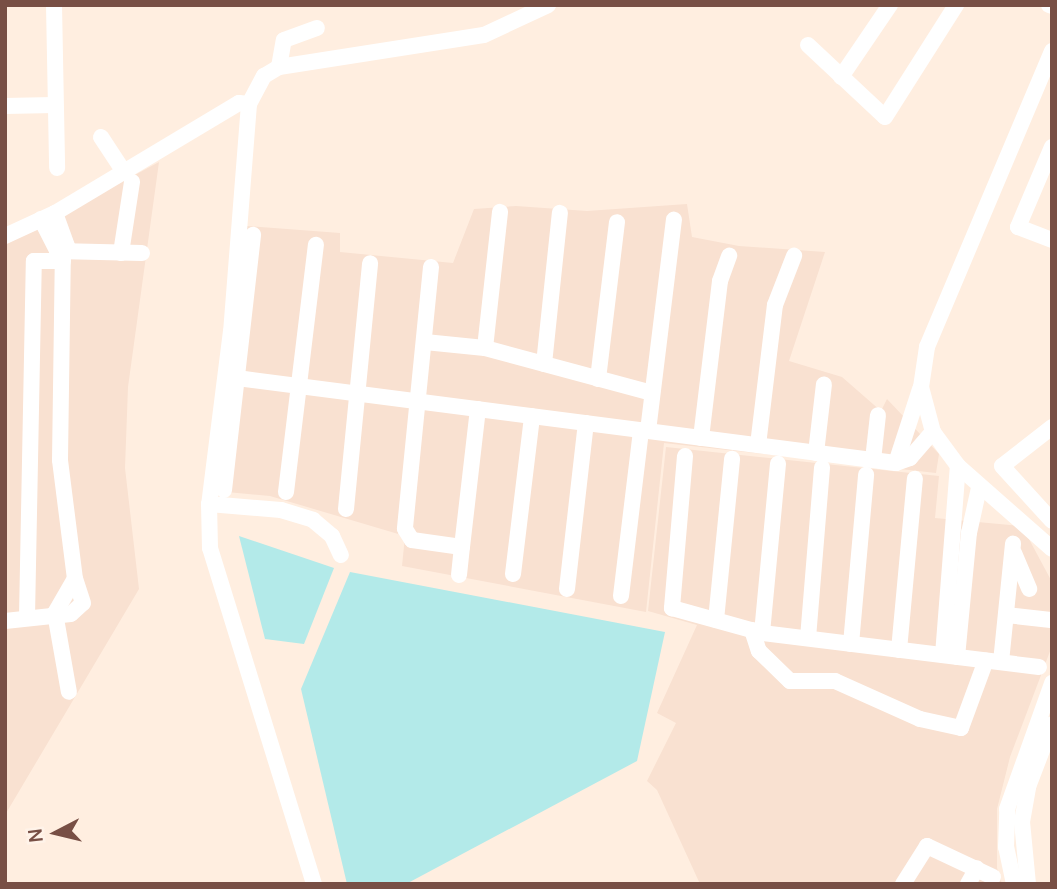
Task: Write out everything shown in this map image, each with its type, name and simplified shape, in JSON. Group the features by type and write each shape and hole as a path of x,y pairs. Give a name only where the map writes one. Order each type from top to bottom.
{"street":[{"path":"54,5 57,168"},
{"path":"280,61 473,37 548,5"},
{"path":"841,77 890,5"},
{"path":"885,117 956,5"},
{"path":"314,884 216,573 210,548 209,504 232,317 249,104 264,76 280,61 284,40 290,34 317,28"},
{"path":"808,46 899,127"},
{"path":"897,463 921,387 927,347 1052,51"},
{"path":"5,236 48,216 117,160 239,103 249,104"},
{"path":"5,106 54,105"},
{"path":"1052,147 1018,227 1052,240"},
{"path":"117,160 121,253"},
{"path":"485,348 500,212"},
{"path":"544,364 561,213"},
{"path":"48,216 52,245 63,257 60,460 75,579 55,613 69,692"},
{"path":"621,596 644,431 652,393 674,220"},
{"path":"598,379 617,222"},
{"path":"224,490 253,235"},
{"path":"286,492 316,245"},
{"path":"27,617 34,261 142,253"},
{"path":"701,438 720,281 729,256"},
{"path":"758,446 775,305 794,256"},
{"path":"346,509 370,262"},
{"path":"431,267 405,529 412,540 462,547"},
{"path":"425,342 485,348 652,393"},
{"path":"237,378 758,446 870,468 910,458 933,432"},
{"path":"808,638 824,384"},
{"path":"921,387 933,432 958,466 979,488 1035,530 1052,549"},
{"path":"459,575 478,410"},
{"path":"851,644 878,415"},
{"path":"513,575 532,416"},
{"path":"567,589 586,423"},
{"path":"1052,427 1002,466 1052,521"},
{"path":"685,456 672,608 757,631 1039,667"},
{"path":"716,620 732,459"},
{"path":"778,464 757,631 759,651 790,681 835,681 920,719 961,728 993,661 1006,615 1013,547 1029,589"},
{"path":"950,656 958,466"},
{"path":"899,650 915,479"},
{"path":"950,656 969,533 979,488"},
{"path":"209,504 281,510 313,520 332,536 341,555"},
{"path":"5,621 55,613"},
{"path":"1006,615 1051,620"},
{"path":"1014,884 1008,866 1007,809 1052,683"},
{"path":"1028,884 1022,822 1028,788 1052,723"},
{"path":"903,884 927,846 977,867 994,880 1008,866"},
{"path":"968,884 977,867"}],"shaded area":[{"path":"159,162 128,387 125,468 139,589 5,815 5,245"},
{"path":"687,204 692,237 739,246 825,252 789,361 842,377 881,411 887,399 939,454 936,473 664,443 646,612 402,566 405,536 270,496 216,491 246,226 340,233 340,252 453,263 474,209 516,206 587,211"},
{"path":"666,447 939,476 935,518 1022,526 1052,582 1052,646 1010,757 997,809 997,868 1002,884 700,884 657,790 647,781 676,723 657,713 697,625 648,611"}],"water":[{"path":"239,536 334,568 304,644 265,639"},
{"path":"350,572 665,632 637,761 406,884 347,884 301,689"}]}
